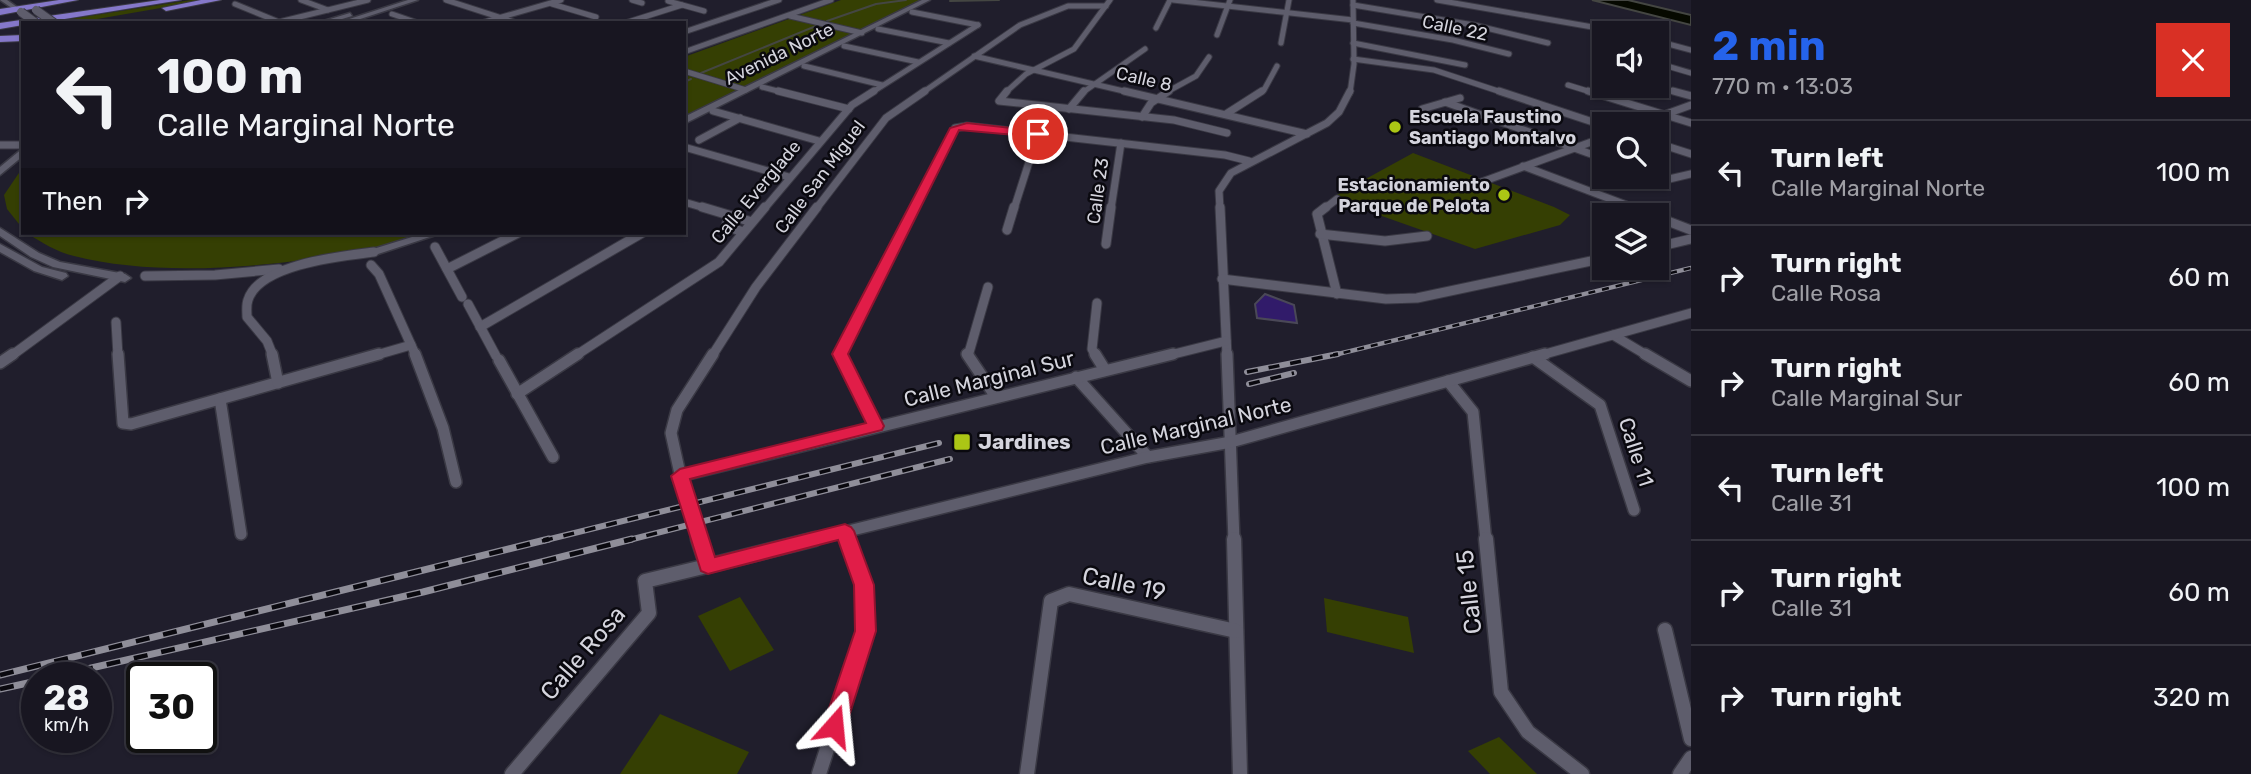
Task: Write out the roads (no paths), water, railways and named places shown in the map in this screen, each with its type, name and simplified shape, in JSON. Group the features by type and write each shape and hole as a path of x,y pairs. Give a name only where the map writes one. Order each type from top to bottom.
{"highway":[{"path":"0,12 73,0"},
{"path":"0,24 149,0"},
{"path":"22,21 177,0"},
{"path":"90,21 217,0"},
{"path":"101,21 122,15"},
{"path":"0,24 21,21"},
{"path":"0,38 21,36"}],"street":[{"path":"301,0 328,10"},
{"path":"281,21 368,0"},
{"path":"340,21 415,0"},
{"path":"446,0 511,21"},
{"path":"540,0 596,17"},
{"path":"487,21 561,0"},
{"path":"632,0 642,3"},
{"path":"758,0 770,3"},
{"path":"686,32 779,0"},
{"path":"686,51 831,0"},
{"name":"Avenida Norte","path":"686,120 927,0"},
{"path":"1156,28 1172,0"},
{"name":"Calle 22","path":"1172,0 1228,3 1353,22 1453,40 1509,54"},
{"path":"1281,43 1289,0"},
{"path":"1437,0 1592,27"},
{"path":"2,1 19,7 34,21"},
{"path":"668,1 704,11"},
{"path":"1108,3 1076,48 1032,69 1012,83 999,101 1174,120 1227,133"},
{"name":"Calle San Miguel","path":"680,476 671,433 677,410 756,287 886,118 1020,25 1068,6 1108,3"},
{"path":"1217,35 1228,3"},
{"path":"1240,774 1231,442 1219,191 1229,175 1249,161 1336,117 1349,96 1353,59 1353,3 1474,25 1548,43"},
{"path":"235,4 275,21"},
{"path":"631,21 682,5"},
{"path":"33,8 51,21"},
{"path":"341,21 379,9"},
{"name":"Calle Everglade","path":"517,394 719,262 819,141 849,109 978,24 912,12"},
{"path":"392,13 413,21"},
{"path":"718,15 728,18"},
{"path":"788,15 862,33"},
{"path":"878,29 949,43"},
{"path":"1353,43 1465,65"},
{"path":"1669,44 1691,50"},
{"path":"844,46 918,62"},
{"path":"1069,109 1079,92 1130,64 1145,49"},
{"name":"Calle 8","path":"974,56 1307,134"},
{"path":"1142,117 1144,107 1196,76 1209,57"},
{"path":"1353,59 1434,70 1592,121"},
{"path":"804,66 882,85"},
{"path":"1226,114 1264,90 1277,66"},
{"path":"1669,67 1691,73"},
{"path":"686,72 746,90"},
{"path":"1568,85 1654,112"},
{"path":"762,87 849,109"},
{"path":"1669,90 1691,96"},
{"path":"1422,109 1460,98"},
{"path":"1445,102 1592,154"},
{"path":"1669,113 1691,105"},
{"path":"713,111 819,141"},
{"path":"1669,116 1691,123"},
{"path":"699,140 740,118"},
{"path":"876,426 840,354 956,128 967,126 1225,155 1249,161"},
{"path":"1007,230 1038,134"},
{"path":"1479,183 1592,141"},
{"name":"Calle 23","path":"1106,244 1121,144"},
{"path":"0,145 21,146"},
{"path":"0,162 21,147"},
{"path":"0,172 21,147"},
{"path":"686,147 789,177"},
{"path":"1669,147 1691,154"},
{"path":"1523,166 1621,203"},
{"path":"1669,179 1691,174"},
{"path":"1336,200 1317,214 1337,294"},
{"path":"686,205 752,222"},
{"path":"729,216 726,226 743,232"},
{"path":"1669,221 1691,230"},
{"path":"0,231 35,255 57,265 119,278"},
{"path":"1320,234 1385,241 1427,236"},
{"path":"273,275 317,269 429,235"},
{"path":"447,269 514,235"},
{"path":"480,327 639,235"},
{"path":"1669,244 1691,239"},
{"path":"0,247 38,269 75,278 119,278"},
{"path":"435,247 553,457"},
{"path":"145,276 215,275 286,268 374,252"},
{"path":"1222,279 1386,299 1417,298 1592,261"},
{"path":"371,265 379,274 411,345 441,422 456,482"},
{"path":"278,383 269,345 248,321 246,312 254,292 273,275 286,268"},
{"path":"0,363 51,330 119,278"},
{"path":"988,287 967,354 996,397"},
{"path":"1097,303 1092,349 1105,370"},
{"name":"Calle Marginal Norte","path":"708,566 1147,457 1231,442 1690,314"},
{"path":"116,322 123,423 131,424 411,345"},
{"path":"1612,335 1691,381"},
{"name":"Calle Marginal Sur","path":"680,476 1226,341"},
{"name":"Calle 11","path":"1533,357 1600,405 1634,510"},
{"path":"1076,377 1147,457"},
{"name":"Calle 15","path":"1448,381 1474,412 1501,692 1528,732 1582,774"},
{"path":"220,399 241,534"},
{"path":"680,476 708,566"},
{"path":"819,774 865,631 864,585 845,531"},
{"name":"Calle Rosa","path":"512,774 649,613 645,581 708,566"},
{"name":"Calle 19","path":"1027,774 1051,601 1069,594 1236,631"},
{"path":"1665,630 1691,739"},
{"path":"1679,774 1691,758"}],"waterway":[{"path":"827,21 876,4 906,0"},
{"path":"950,1 999,0"},
{"path":"701,73 816,26"},
{"path":"686,81 691,79"}],"railway":[{"path":"1330,356 1691,268"},
{"path":"1247,372 1338,354"},
{"path":"1249,384 1294,373"},
{"path":"542,541 939,443"},
{"path":"625,541 950,459"},
{"path":"0,675 549,539"},
{"path":"112,663 423,592 632,539"},
{"path":"0,689 21,684"}],"place":[{"name":"Escuela Faustino Santiago Montalvo","path":"1395,127"},
{"name":"Estacionamiento Parque de Pelota","path":"1504,195"},
{"name":"Jardines","path":"962,442"}]}
